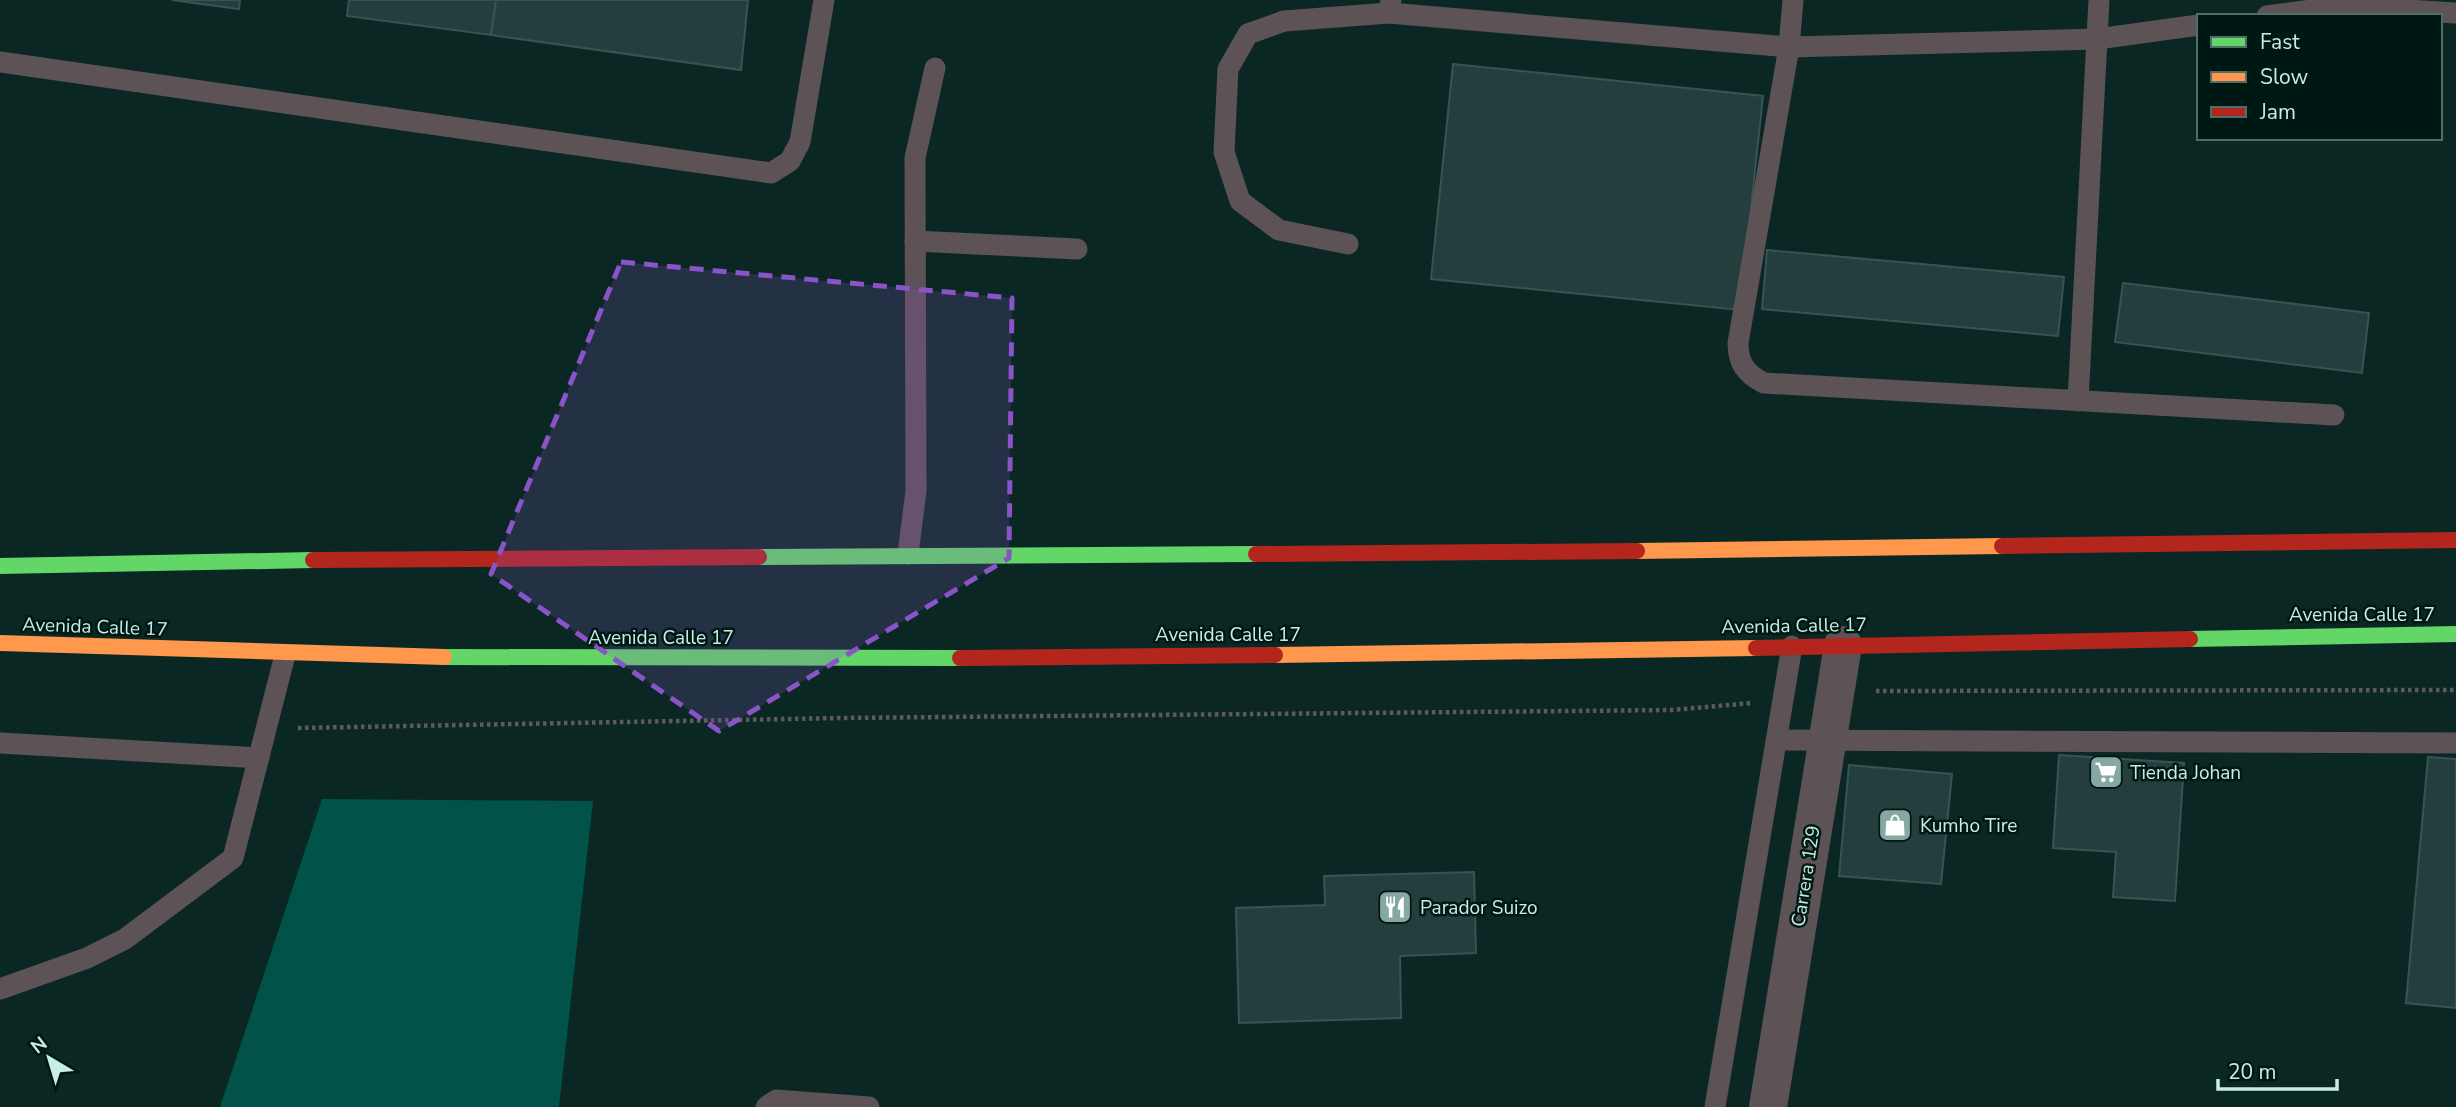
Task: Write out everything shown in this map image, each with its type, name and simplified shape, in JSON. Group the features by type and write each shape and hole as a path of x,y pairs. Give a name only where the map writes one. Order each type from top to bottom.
{"main road":[{"path":"0,566 908,554 1542,552 2456,540"},
{"name":"Avenida Calle 17","path":"0,643 285,654 839,659 1491,653 2456,634"}],"street":[{"name":"Carrera 129","path":"1768,1107 1843,645"}],"lane":[{"path":"0,62 771,173 790,162 800,142 824,0"},
{"path":"1793,0 1788,47 1738,343 1738,358 1749,376 1764,383 2334,415"},
{"path":"2078,401 2099,0"},
{"path":"2277,14 2335,3 2456,13"},
{"path":"1348,244 1279,230 1240,201 1224,152 1228,69 1248,34 1284,21 1390,6 1788,47 2097,39 2197,25"},
{"path":"908,554 916,491 915,158 935,68"},
{"path":"915,242 1077,249"},
{"path":"1715,1107 1792,646"},
{"path":"0,989 87,958 125,939 233,858 285,654"},
{"path":"1777,740 2456,743"},
{"path":"0,743 259,758"},
{"path":"766,1107 776,1100 869,1107"}],"path":[{"path":"1834,695 1891,689 2456,690"},
{"path":"267,728 841,718 1672,710 1783,700"}],"highlighted area":[{"path":"621,262 1012,298 1009,558 719,731 491,574"}],"green space":[{"path":"322,799 593,801 559,1107 220,1107"}],"building":[{"path":"172,0 240,0 239,9"},
{"path":"349,0 496,0 491,35 347,16"},
{"path":"496,0 748,0 741,70 491,35"},
{"path":"1453,64 1763,96 1740,310 1431,279"},
{"path":"1767,250 2064,277 2058,336 1762,309"},
{"path":"2123,283 2369,313 2362,373 2115,342"},
{"path":"2059,755 2184,763 2175,901 2113,897 2116,852 2053,848"},
{"path":"2428,757 2456,759 2456,1008 2406,1003"},
{"name":"Kumho Tire","path":"1849,765 1952,774 1941,884 1839,876"},
{"path":"1474,872 1476,953 1400,956 1401,1018 1239,1023 1236,908 1325,905 1324,876"}],"traffic: fast":[{"path":"759,557 1256,554"},
{"path":"0,566 313,560"},
{"path":"2190,639 2456,634"},
{"path":"444,657 960,658"}],"traffic: slow":[{"path":"1637,551 2002,546"},
{"path":"0,643 444,657"},
{"path":"1275,655 1756,648"}],"traffic: jam":[{"path":"2002,546 2456,540"},
{"path":"1256,554 1637,551"},
{"path":"313,560 759,557"},
{"path":"1756,648 2190,639"},
{"path":"960,658 1275,655"}],"place":[{"name":"Tienda Johan","path":"2106,772"},
{"name":"Kumho Tire","path":"1895,825"},
{"name":"Parador Suizo","path":"1395,907"}]}
